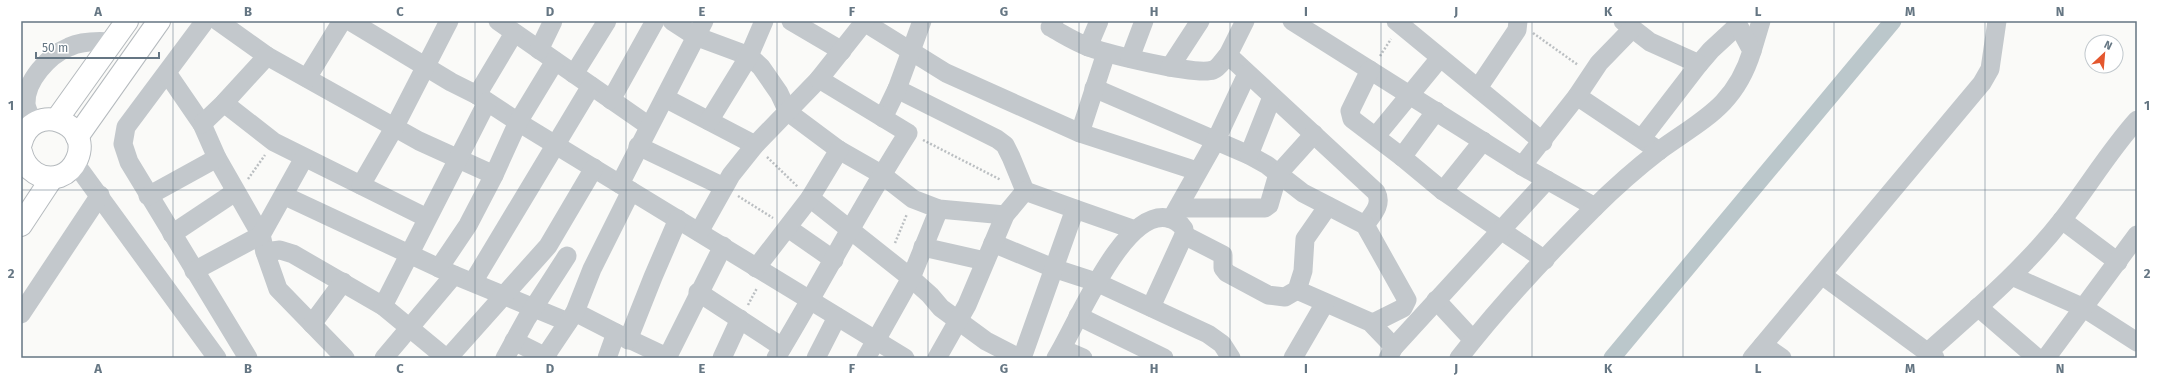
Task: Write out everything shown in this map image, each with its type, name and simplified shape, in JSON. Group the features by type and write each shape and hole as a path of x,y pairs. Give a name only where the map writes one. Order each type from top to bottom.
{"main road":[{"path":"57,120 127,21"},
{"path":"77,137 159,21"},
{"path":"21,225 52,178 65,173 75,163 79,150 77,137 72,129 57,120 47,119 24,135 28,167 34,173 52,178"}],"street":[{"path":"205,21 126,128 123,136 125,154 148,196 248,358"},
{"path":"218,21 268,56 419,142 494,175"},
{"path":"307,78 342,21"},
{"path":"350,21 482,99 905,358"},
{"path":"361,185 394,128 449,21"},
{"path":"498,21 649,126"},
{"path":"539,50 553,21"},
{"path":"574,74 607,21"},
{"path":"611,100 655,21"},
{"path":"672,21 699,28 749,56 760,67 779,93 788,112 839,150 881,174 913,199 939,209 1005,215"},
{"path":"709,121 749,56 764,21"},
{"path":"791,21 842,51"},
{"path":"699,232 731,175 755,146 819,79 864,21 946,73 1080,133 1198,171"},
{"path":"883,118 897,89 922,21"},
{"path":"1088,47 1099,21"},
{"path":"1130,58 1144,21"},
{"path":"1170,67 1200,21"},
{"path":"1292,21 1522,166 1595,207"},
{"path":"1459,358 1473,340 1545,260 1595,207 1659,151 1709,116 1723,103 1736,88 1746,72 1761,21"},
{"path":"1782,358 1758,351 1982,82 1990,69 1998,21"},
{"path":"1048,23 1088,47 1106,53 1170,67 1211,71 1215,69 1228,55 1243,22"},
{"path":"1400,22 1440,58 1542,142"},
{"path":"1478,88 1517,30 1519,22"},
{"path":"1642,138 1699,64 1736,23 1752,51"},
{"path":"1522,166 1577,96 1628,25 1657,46 1699,64"},
{"path":"514,341 546,357 572,317 625,187 638,146 665,98 699,28"},
{"path":"383,306 458,158 482,99 514,33"},
{"path":"24,135 29,114 26,104 28,93 45,63 59,52 79,43 100,41 111,42"},
{"path":"1080,133 1106,53"},
{"path":"1228,55 1376,192 1378,197 1377,208 1365,226"},
{"path":"202,124 268,56"},
{"path":"1376,136 1440,58"},
{"path":"384,358 410,328 446,272 494,175 518,122 555,61"},
{"path":"1370,70 1350,111 1352,119 1376,136 1443,191 1501,232 1545,260"},
{"path":"167,73 202,124 217,158 263,243 278,289 344,358"},
{"path":"1175,213 1216,140 1247,74"},
{"path":"698,292 740,319 779,353 834,260 881,174 908,132 819,79"},
{"path":"473,282 591,86"},
{"path":"1094,88 1216,140 1249,156 1278,174 1292,186 1365,226 1407,300 1403,308 1373,324"},
{"path":"897,89 997,139 1005,145 1025,191 1135,230"},
{"path":"1577,96 1642,138 1659,151"},
{"path":"1249,156 1272,97"},
{"path":"665,98 755,146"},
{"path":"224,103 274,142 427,218"},
{"path":"1402,157 1436,111"},
{"path":"1822,275 1932,355 1978,307 2012,276 2062,220 2109,154 2137,120"},
{"path":"1083,358 1059,354 1096,282 1135,230 1154,217 1175,213 1265,208 1269,205 1278,174 1314,134"},
{"path":"1443,191 1483,142"},
{"path":"638,146 724,187"},
{"path":"761,271 788,228 810,198 839,150"},
{"path":"148,196 217,158"},
{"path":"263,243 304,158"},
{"path":"75,163 100,195 217,358"},
{"path":"194,271 263,243 286,251 383,306 447,358 548,246 594,168"},
{"path":"1296,290 1373,324 1391,352 1436,300 1501,232 1547,180"},
{"path":"938,358 959,321 1005,215 1025,191"},
{"path":"172,234 235,192"},
{"path":"21,314 100,195"},
{"path":"285,196 446,272 473,282 503,296 572,317 622,337 668,358 698,292 723,246"},
{"path":"810,198 911,278 930,295 941,308 986,341 1021,358 1075,209"},
{"path":"1184,235 1220,253 1224,257 1223,268 1227,274 1268,295 1285,297 1296,290 1303,272 1305,239 1328,206"},
{"path":"866,358 875,339 911,278 939,209"},
{"path":"1151,308 1184,235 1175,213"},
{"path":"606,358 622,337 653,276 678,219"},
{"path":"2062,220 2118,262"},
{"path":"788,228 834,260"},
{"path":"2046,358 2137,235"},
{"path":"993,243 1053,268 1096,282 1151,308 1217,340 1227,349 1231,358"},
{"path":"548,246 592,268"},
{"path":"923,247 986,261"},
{"path":"505,358 534,306 567,256"},
{"path":"2012,276 2084,308 2137,342"},
{"path":"312,324 343,282"},
{"path":"1436,300 1473,340"},
{"path":"1293,358 1325,303"},
{"path":"1978,307 2037,358"},
{"path":"1078,316 1157,356"},
{"path":"816,358 837,317"},
{"path":"722,358 740,319"}],"path":[{"path":"1370,70 1400,22"},
{"path":"1519,22 1555,50 1592,74"},
{"path":"908,132 1025,191"},
{"path":"235,192 254,172 274,142"},
{"path":"755,146 810,198"},
{"path":"724,187 788,228"},
{"path":"889,260 913,199"},
{"path":"740,319 761,271"}],"waterway":[{"path":"1612,358 1893,21"}]}
